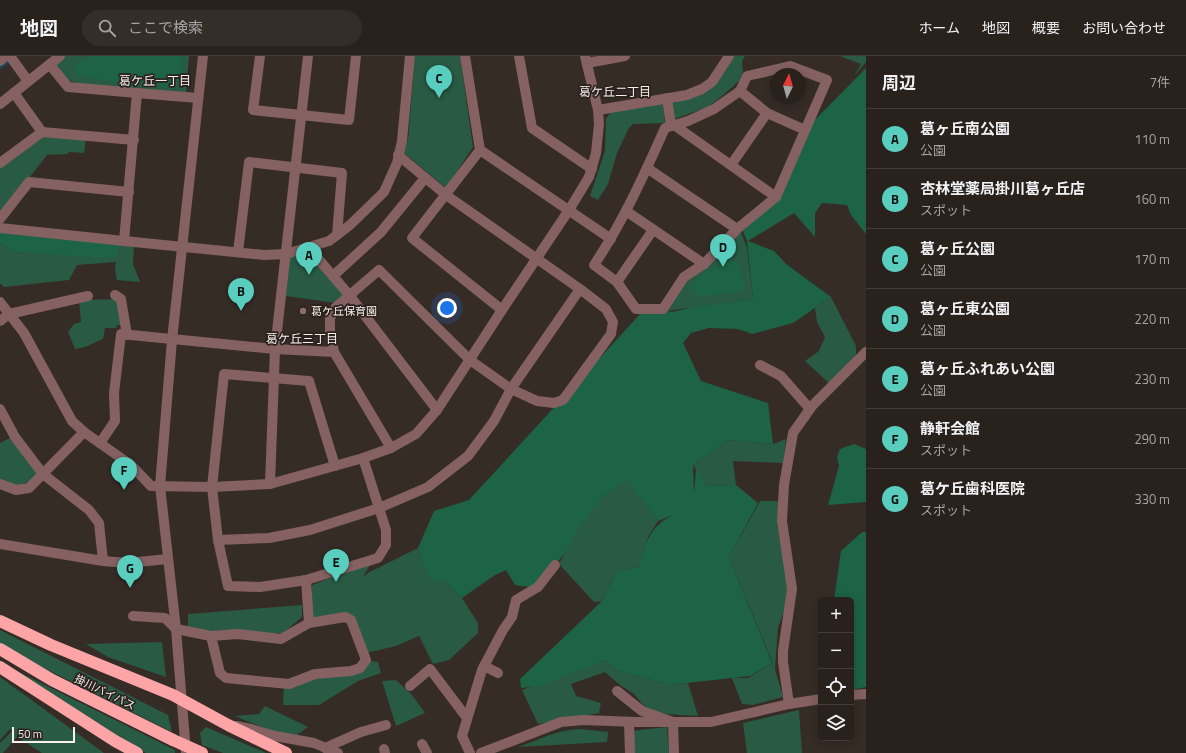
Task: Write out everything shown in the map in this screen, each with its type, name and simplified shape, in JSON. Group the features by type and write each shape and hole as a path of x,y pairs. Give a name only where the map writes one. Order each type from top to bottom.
{"highway":[{"path":"0,621 51,645 181,699 228,725 286,753"},
{"name":"掛川バイパス","path":"0,649 52,680 202,753"},
{"path":"0,667 115,741 137,753"}],"street":[{"path":"0,61 6,56"},
{"path":"0,104 60,56"},
{"path":"186,753 176,629 160,486 181,247 203,56"},
{"path":"260,56 253,110 349,120 356,56"},
{"path":"270,484 275,349 308,56"},
{"path":"0,228 264,255 286,254 330,241 350,226 384,192 398,156 402,141 410,56"},
{"path":"465,56 480,150 412,238 502,310"},
{"path":"519,56 532,128 592,169"},
{"path":"0,302 24,333 72,421 84,432 131,465 151,486 212,487 270,484 362,458 391,448 416,434 437,410 569,210 589,177 599,137 598,110 586,59 624,56"},
{"path":"598,110 686,95 702,89 716,77 729,56"},
{"path":"790,66 794,56"},
{"path":"12,59 28,81"},
{"path":"50,65 68,87 198,98"},
{"path":"790,66 827,80 776,197 737,229 704,264 684,277 663,310 636,309 617,282 594,265 611,239 626,211 665,128 714,109 740,91 747,76 790,66"},
{"path":"740,91 766,113 805,130"},
{"path":"14,93 42,132"},
{"path":"124,241 137,93"},
{"path":"667,98 672,126 731,164 776,197"},
{"path":"731,164 766,113"},
{"path":"0,163 42,132 134,140"},
{"path":"480,150 611,239"},
{"path":"391,448 334,352 330,332 330,318 336,307 379,270 470,360 511,389 537,401 554,403 563,400 611,334 613,322 606,309 580,289 446,195 398,156"},
{"path":"238,252 249,162 342,173 337,235"},
{"path":"647,168 737,229"},
{"path":"333,276 381,232 425,178"},
{"path":"0,219 29,182 129,192"},
{"path":"626,211 704,264"},
{"path":"617,282 653,230"},
{"path":"310,248 350,296 437,410"},
{"path":"218,540 269,538 310,530 379,508 428,487 468,456 494,421 511,389 580,289"},
{"path":"115,295 122,299 127,335"},
{"path":"0,321 9,314 88,296"},
{"path":"100,443 115,421 114,393 121,334 275,349 334,352"},
{"path":"789,704 783,662 783,651 792,590 783,538 784,485 793,434 810,409 866,352"},
{"path":"760,365 781,376 810,409"},
{"path":"335,466 309,381 224,374 212,487 218,540 228,586 260,587 306,580 378,558 386,546 386,530 362,458"},
{"path":"0,409 15,437 43,474 89,510 99,523 103,561"},
{"path":"0,484 16,490 29,488 84,432"},
{"path":"0,544 103,561 128,563 168,559"},
{"path":"470,753 462,736 484,666 512,617 516,600 538,587 555,565"},
{"path":"306,580 309,623"},
{"path":"133,616 165,618 176,629 211,636 238,634 281,639 309,623 345,617 351,620 366,660 360,668 351,671 315,674 289,684 226,678 220,673 211,636"},
{"path":"484,666 498,673"},
{"path":"410,686 430,669 467,718"},
{"path":"617,691 642,711 673,722"},
{"path":"854,695 866,694"},
{"path":"481,753 561,722 583,720 629,722 711,722 789,704 818,699"},
{"path":"629,722 630,753"},
{"path":"673,722 674,753"},
{"path":"228,725 251,728 275,736 306,742 338,753"},
{"path":"325,748 361,732 386,725"}],"green space":[{"path":"62,56 189,56 186,94 107,88 91,86 68,80 59,70 56,63"},
{"path":"91,56 183,56 182,73 174,88 110,81 77,75 74,70 78,64"},
{"path":"415,56 460,56 473,147 446,188 403,152 408,140"},
{"path":"732,56 745,56 742,61 743,72 739,81 708,107 674,119 671,101 709,86 716,81 728,67"},
{"path":"840,56 866,56 866,62 854,76 861,64"},
{"path":"866,68 866,234 851,215 847,205 822,203 815,213 815,237 794,213 748,241 774,251 786,264 831,297 793,323 752,334 738,329 709,328 691,333 683,343 701,381 768,403 773,444 729,440 693,465 694,494 696,469 707,486 736,485 758,503 729,557 772,663 750,676 669,685 616,670 605,660 540,686 521,688 520,679 602,601 617,571 639,567 650,536 659,525 673,515 658,521 627,480 602,497 579,528 565,553 535,588 515,585 506,570 495,575 462,598 443,580 432,581 423,565 418,548 434,511 469,500 642,312 672,312 702,305 700,306 753,299 747,241 742,229 779,196 805,130"},
{"path":"663,103 665,123 633,124 629,128 617,153 608,184 598,200 590,196 605,151 606,119 611,111"},
{"path":"44,136 86,138 84,153 69,152 67,154 47,155 0,215 0,168"},
{"path":"739,227 747,248 753,299 667,311 684,277"},
{"path":"0,231 121,244 117,257 91,257 15,252 0,242"},
{"path":"0,242 15,252 117,257 121,244 134,246 133,264 140,282 117,280 115,269 116,262 77,265 69,280 4,287 0,283"},
{"path":"311,249 344,294 336,303 286,296 290,256"},
{"path":"732,259 738,263 745,283 740,292 711,295 700,298 690,287 707,270"},
{"path":"831,297 856,346 856,355 830,384 805,361 819,351 825,337 817,322 815,308"},
{"path":"123,299 126,325 117,325 116,328 105,328 103,339 85,347 75,349 68,332 74,324 81,322 79,300"},
{"path":"10,438 29,460 37,474 31,481 15,486 0,479 0,443"},
{"path":"786,439 783,463 733,461 736,485 707,486 693,465 729,440 773,444"},
{"path":"854,444 866,449 866,502 828,505 839,466 837,457 840,449"},
{"path":"627,479 658,521 648,537 639,567 617,571 602,601 594,602 559,564 584,516 602,497"},
{"path":"760,501 779,501 777,523 790,596 778,627 775,669 783,697 753,705 742,704 732,678 748,678 772,663 773,664 729,557"},
{"path":"862,532 866,532 866,687 854,689 854,597 834,597 841,551"},
{"path":"418,548 423,565 443,580 462,598 478,623 478,633 449,660 433,664 419,636 396,646 366,653 353,615 311,618 312,585 371,563 363,577 368,573"},
{"path":"302,605 302,617 283,633 214,633 188,629 188,614"},
{"path":"0,630 168,715 172,732 34,663 0,643"},
{"path":"162,642 166,677 108,657 86,644"},
{"path":"366,660 378,662 381,673 358,681 319,705 283,705 284,686 315,674 350,671"},
{"path":"605,660 616,670 669,685 688,683 698,716 667,714 648,710 633,693 621,686 605,672 571,684 576,696 601,703 599,713 538,724 522,690"},
{"path":"1,663 175,750 175,753 146,753 51,697"},
{"path":"0,677 104,753 42,753 17,737 3,753 0,753 0,743 11,732 14,734 10,729 0,740"},
{"path":"396,680 412,695 425,713 396,726 382,681"},
{"path":"265,706 308,727 291,739 235,716 259,714"},
{"path":"799,710 802,753 747,753 743,723"},
{"path":"206,727 266,753 223,753 202,745 200,733"},
{"path":"667,727 669,753 632,753 632,731"},
{"path":"579,729 608,732 607,742 518,747 555,733"}],"waterway":[{"path":"0,68 11,60"}],"place":[{"name":"葛ヶ丘公園","path":"439,98"},
{"name":"葛ヶ丘東公園","path":"723,267"},
{"name":"葛ヶ丘南公園","path":"309,275"},
{"name":"杏林堂薬局掛川葛ヶ丘店","path":"241,311"},
{"name":"葛ケ丘保育園","path":"303,311"},
{"name":"静軒会館","path":"124,490"},
{"name":"葛ヶ丘ふれあい公園","path":"336,582"},
{"name":"葛ケ丘歯科医院","path":"130,588"}],"district":[{"name":"葛ケ丘一丁目","path":"155,80"},
{"name":"葛ケ丘二丁目","path":"615,91"},
{"name":"葛ケ丘三丁目","path":"302,338"}]}
